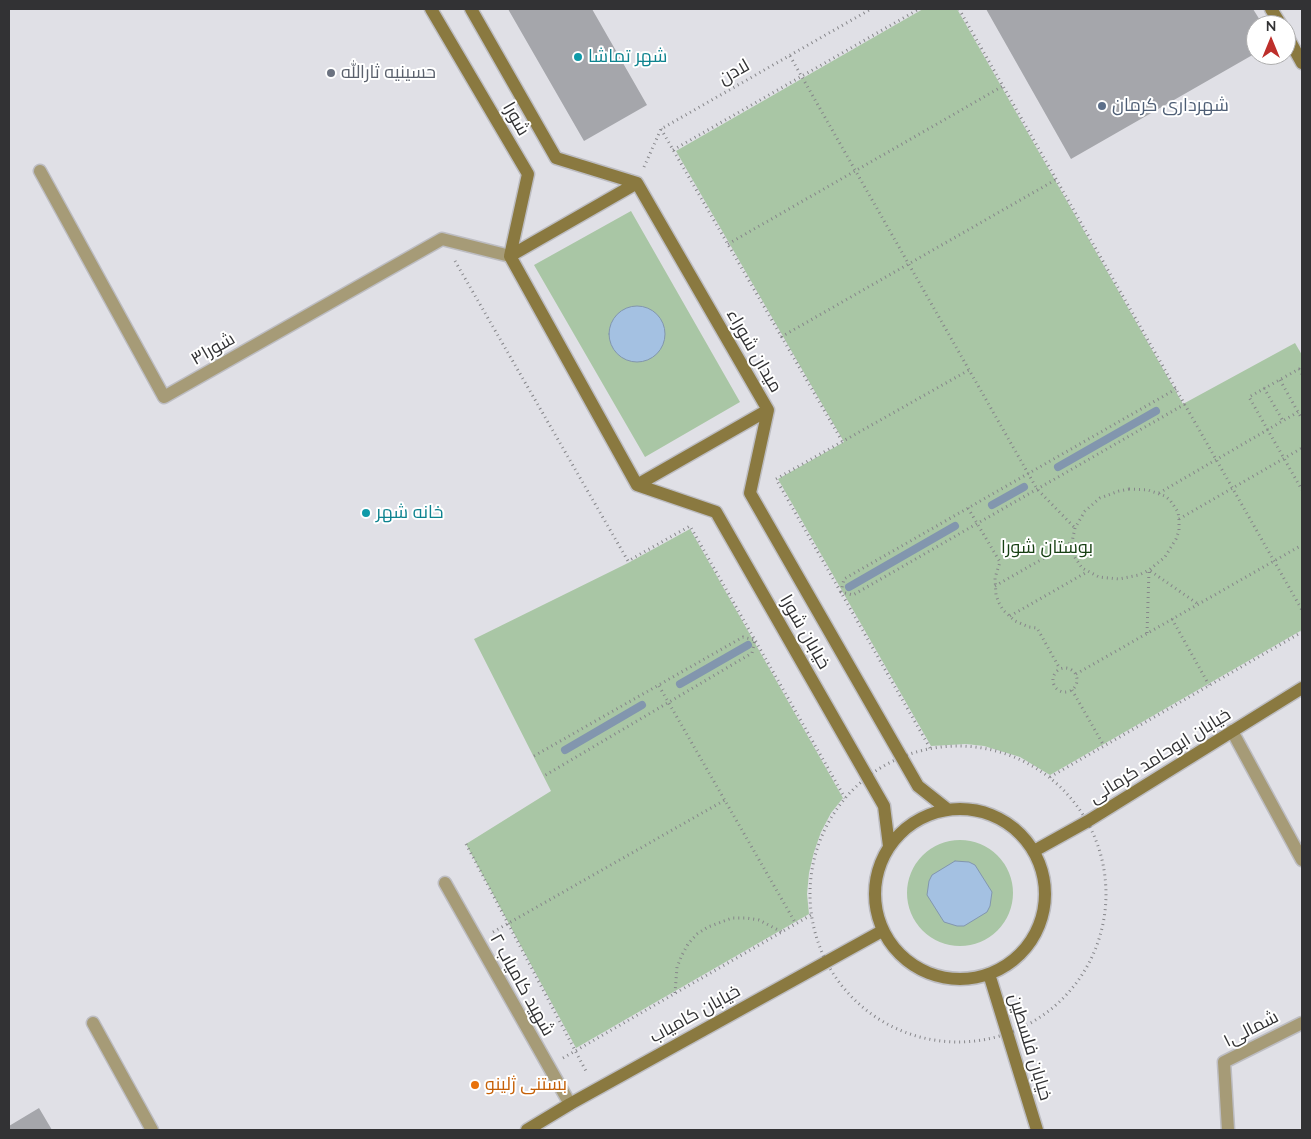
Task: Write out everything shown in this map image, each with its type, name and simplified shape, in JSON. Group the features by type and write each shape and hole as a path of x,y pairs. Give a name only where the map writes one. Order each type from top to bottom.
{"main road":[{"name":"شورا","path":"431,9 528,174 510,256"},
{"name":"شورا","path":"470,9 556,158 637,182"},
{"path":"637,182 510,256 637,485"},
{"name":"میدان شوراء","path":"637,182 768,410 637,485"},
{"name":"خیابان شورا","path":"768,410 750,493 918,786 948,809"},
{"name":"خیابان شورا","path":"637,485 716,512 884,806 889,846"},
{"name":"خیابان ابوحامد کرمانی","path":"1034,851 1088,821 1302,688"},
{"path":"965,808 981,811 997,817 1012,826 1024,837 1034,851 1041,866 1045,882 1046,899 1043,915 1029,945 1004,967 989,974 972,978 954,979 936,976 919,969 904,959 882,931 876,914 875,879 880,862 889,846 900,832 914,821 930,813 948,809 965,808"},
{"name":"خیابان کامیاب","path":"527,1130 826,960 882,931"},
{"name":"خیابان فلسطین","path":"989,974 1037,1130"}],"street":[{"name":"شورا۳","path":"40,170 164,397 442,239"},
{"path":"442,239 510,256"},
{"path":"1232,731 1302,860"},
{"name":"شهید کامیاب ۲","path":"445,883 570,1104"},
{"path":"92,1023 152,1130"},
{"name":"شمالی۱","path":"1228,1130 1224,1062 1302,1023"}],"path":[{"name":"لادن","path":"661,129 872,9"},
{"path":"673,150 919,9"},
{"path":"960,9 1302,610"},
{"path":"790,56 1037,489 1075,528"},
{"path":"728,244 1004,86"},
{"path":"637,182 661,129"},
{"path":"661,129 842,441"},
{"path":"781,337 1057,179"},
{"path":"442,239 628,561 690,526 845,798"},
{"path":"1302,374 1299,369 1249,397 1302,490"},
{"path":"930,748 776,479 969,370"},
{"path":"1280,380 1302,419"},
{"path":"1264,388 1283,421"},
{"path":"840,592 844,579 1176,389"},
{"path":"840,592 853,595 1185,404"},
{"path":"1158,493 1298,412"},
{"path":"1179,519 1301,449 1302,454"},
{"path":"1129,489 1148,490 1158,493 1170,500 1178,512 1179,519 1179,531 1165,557 1140,575 1119,579 1099,577 1087,572 1074,556 1072,542 1075,528 1089,508 1100,498 1109,494 1129,489"},
{"path":"968,508 1000,562 995,578 999,603 1009,616 1022,625 1037,628 1060,669"},
{"path":"995,587 1072,542"},
{"path":"1076,674 1302,544"},
{"path":"1149,570 1198,604"},
{"path":"1147,633 1149,570"},
{"path":"1009,616 1087,572"},
{"path":"1172,619 1210,685"},
{"path":"1050,777 1302,632"},
{"path":"534,756 743,637 756,640"},
{"path":"544,776 752,653 756,640"},
{"path":"1069,668 1076,674 1077,682 1072,690 1063,691 1055,686 1054,676 1060,669 1069,668"},
{"path":"659,686 796,924"},
{"path":"1072,690 1104,746"},
{"path":"966,746 1002,752 1035,766 1064,790 1077,804 1088,821 1097,839 1106,877 1107,897 1101,936 1094,955 1072,989 1043,1016 1007,1033 987,1039 965,1042 923,1037 903,1031 866,1010 841,984 826,960 816,938 811,915 811,873 815,852 833,814 845,798 867,777 883,766 902,757 930,748 966,746"},
{"path":"478,942 725,800"},
{"path":"466,844 596,1090"},
{"path":"548,1067 811,915"},
{"path":"675,993 677,967 682,955 688,944 697,934 708,927 732,918 746,918 765,922 782,932"}],"green space":[{"name":"بوستان شورا","path":"923,9 957,9 1183,404 1295,343 1302,355 1302,630 1050,775 1020,757 984,746 966,744 931,746 778,479 844,442 676,151"},
{"path":"631,211 740,402 645,457 534,265"},
{"path":"690,529 843,798 831,813 821,832 814,852 807,894 809,914 576,1048 466,844 551,791 474,639 628,563"},
{"path":"960,840 980,844 998,855 1009,873 1013,893 1009,913 998,931 980,942 960,946 940,942 922,931 911,913 907,893 911,873 922,855 940,844"}],"water":[{"path":"637,306 648,308 657,314 663,323 665,334 663,345 657,354 648,360 637,362 626,360 617,354 611,345 609,334 611,323 617,314 626,308"},
{"path":"955,861 969,862 975,865 992,892 987,912 964,926 944,922 927,895 932,875"}],"building":[{"name":"شهر تماشا","path":"508,9 592,9 647,105 584,141"},
{"name":"شهرداری کرمان","path":"986,9 1253,9 1257,15 1246,15 1246,59 1071,159"},
{"path":"39,1108 52,1130 9,1130 9,1126"}],"waterway":[{"path":"1058,467 1156,411"},
{"path":"992,505 1024,487"},
{"path":"849,587 955,526"},
{"path":"680,684 748,645"},
{"path":"565,750 642,705"}],"place":[{"name":"شهر تماشا","path":"578,57"},
{"name":"حسینیه ثارالله","path":"331,73"},
{"name":"شهرداری کرمان","path":"1102,106"},
{"name":"خانه شهر","path":"366,513"},
{"name":"بستنی ژلینو","path":"475,1085"}]}
